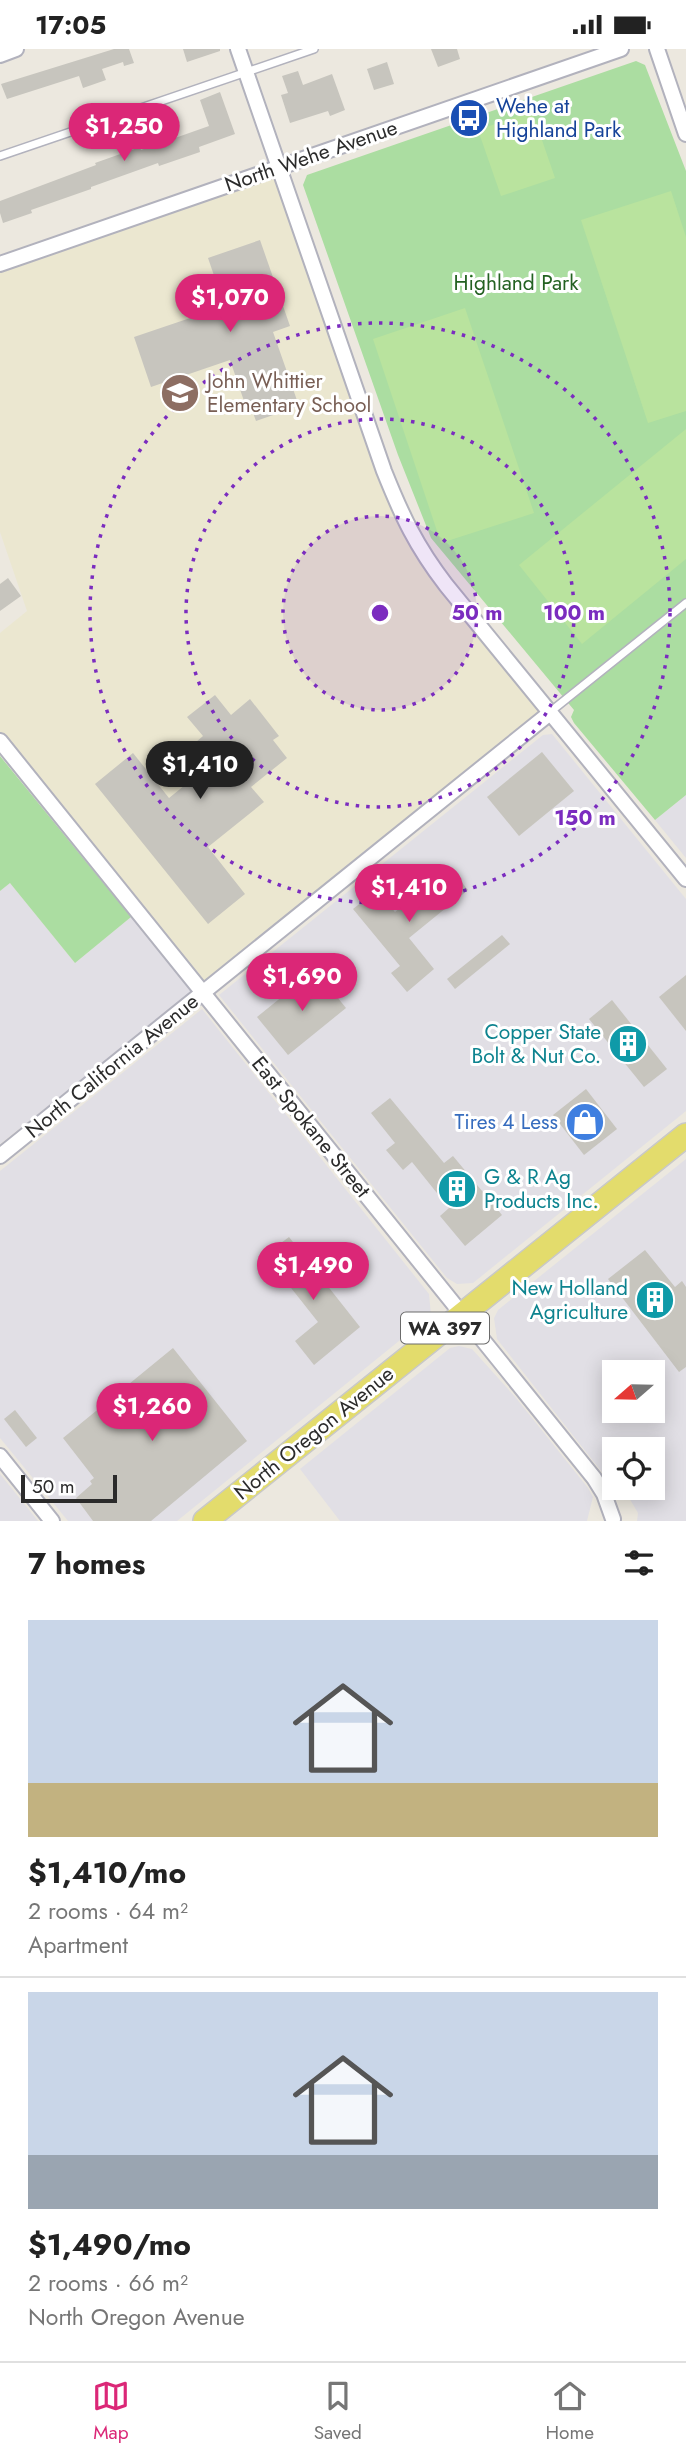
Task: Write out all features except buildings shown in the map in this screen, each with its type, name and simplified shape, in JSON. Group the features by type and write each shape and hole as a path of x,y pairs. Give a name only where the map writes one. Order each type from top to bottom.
{"main road":[{"name":"North Oregon Avenue","path":"205,1521 686,1135"}],"street":[{"path":"0,55 16,49"},
{"path":"238,49 402,516 427,561 686,879"},
{"name":"North Wehe Avenue","path":"0,264 621,49"},
{"path":"657,49 686,134"},
{"name":"North California Avenue","path":"0,1156 550,713"},
{"name":"East Spokane Street","path":"0,740 594,1478 604,1494 613,1519"},
{"path":"0,1456 52,1521"}],"lane":[{"path":"0,156 314,49"},
{"path":"550,713 686,603"}],"shaded area":[{"path":"279,167 402,516 550,713 203,993 0,741 0,633 27,611 0,532 0,264"},
{"path":"552,734 686,899 686,1111 473,1283 457,1284 447,1278 219,995 543,735"},
{"path":"686,795 686,858 655,820"},
{"path":"10,883 75,963 131,917 192,992 0,1144 0,891"},
{"path":"202,1009 429,1294 431,1315 177,1521 68,1521 0,1438 0,1171"},
{"path":"686,1159 686,1521 637,1521 638,1513 630,1500 665,1500 665,1437 602,1437 602,1472 497,1339 494,1318 498,1310"},
{"path":"459,1346 472,1349 516,1398 588,1488 593,1497 587,1521 340,1521 300,1469 450,1348"},
{"path":"0,1474 38,1521 0,1521"}],"green space":[{"name":"Highland Park","path":"636,61 645,65 686,171 686,795 655,820 574,723 571,717 574,710 431,538 398,455 303,185 307,175"},
{"path":"532,111 555,178 501,196 478,130"},
{"path":"671,191 686,237 686,411 648,423 581,220"},
{"path":"465,308 534,513 441,543 373,339"},
{"path":"686,429 686,559 582,644 519,565"},
{"path":"0,756 131,917 75,963 10,883 0,891"}],"place":[{"name":"Wehe at Highland Park","path":"469,118"},
{"name":"John Whittier Elementary School","path":"180,393"},
{"name":"Copper State Bolt & Nut Co.","path":"628,1044"},
{"name":"Tires 4 Less","path":"585,1122"},
{"name":"G & R Ag Products Inc.","path":"457,1189"},
{"name":"New Holland Agriculture","path":"655,1300"}]}
